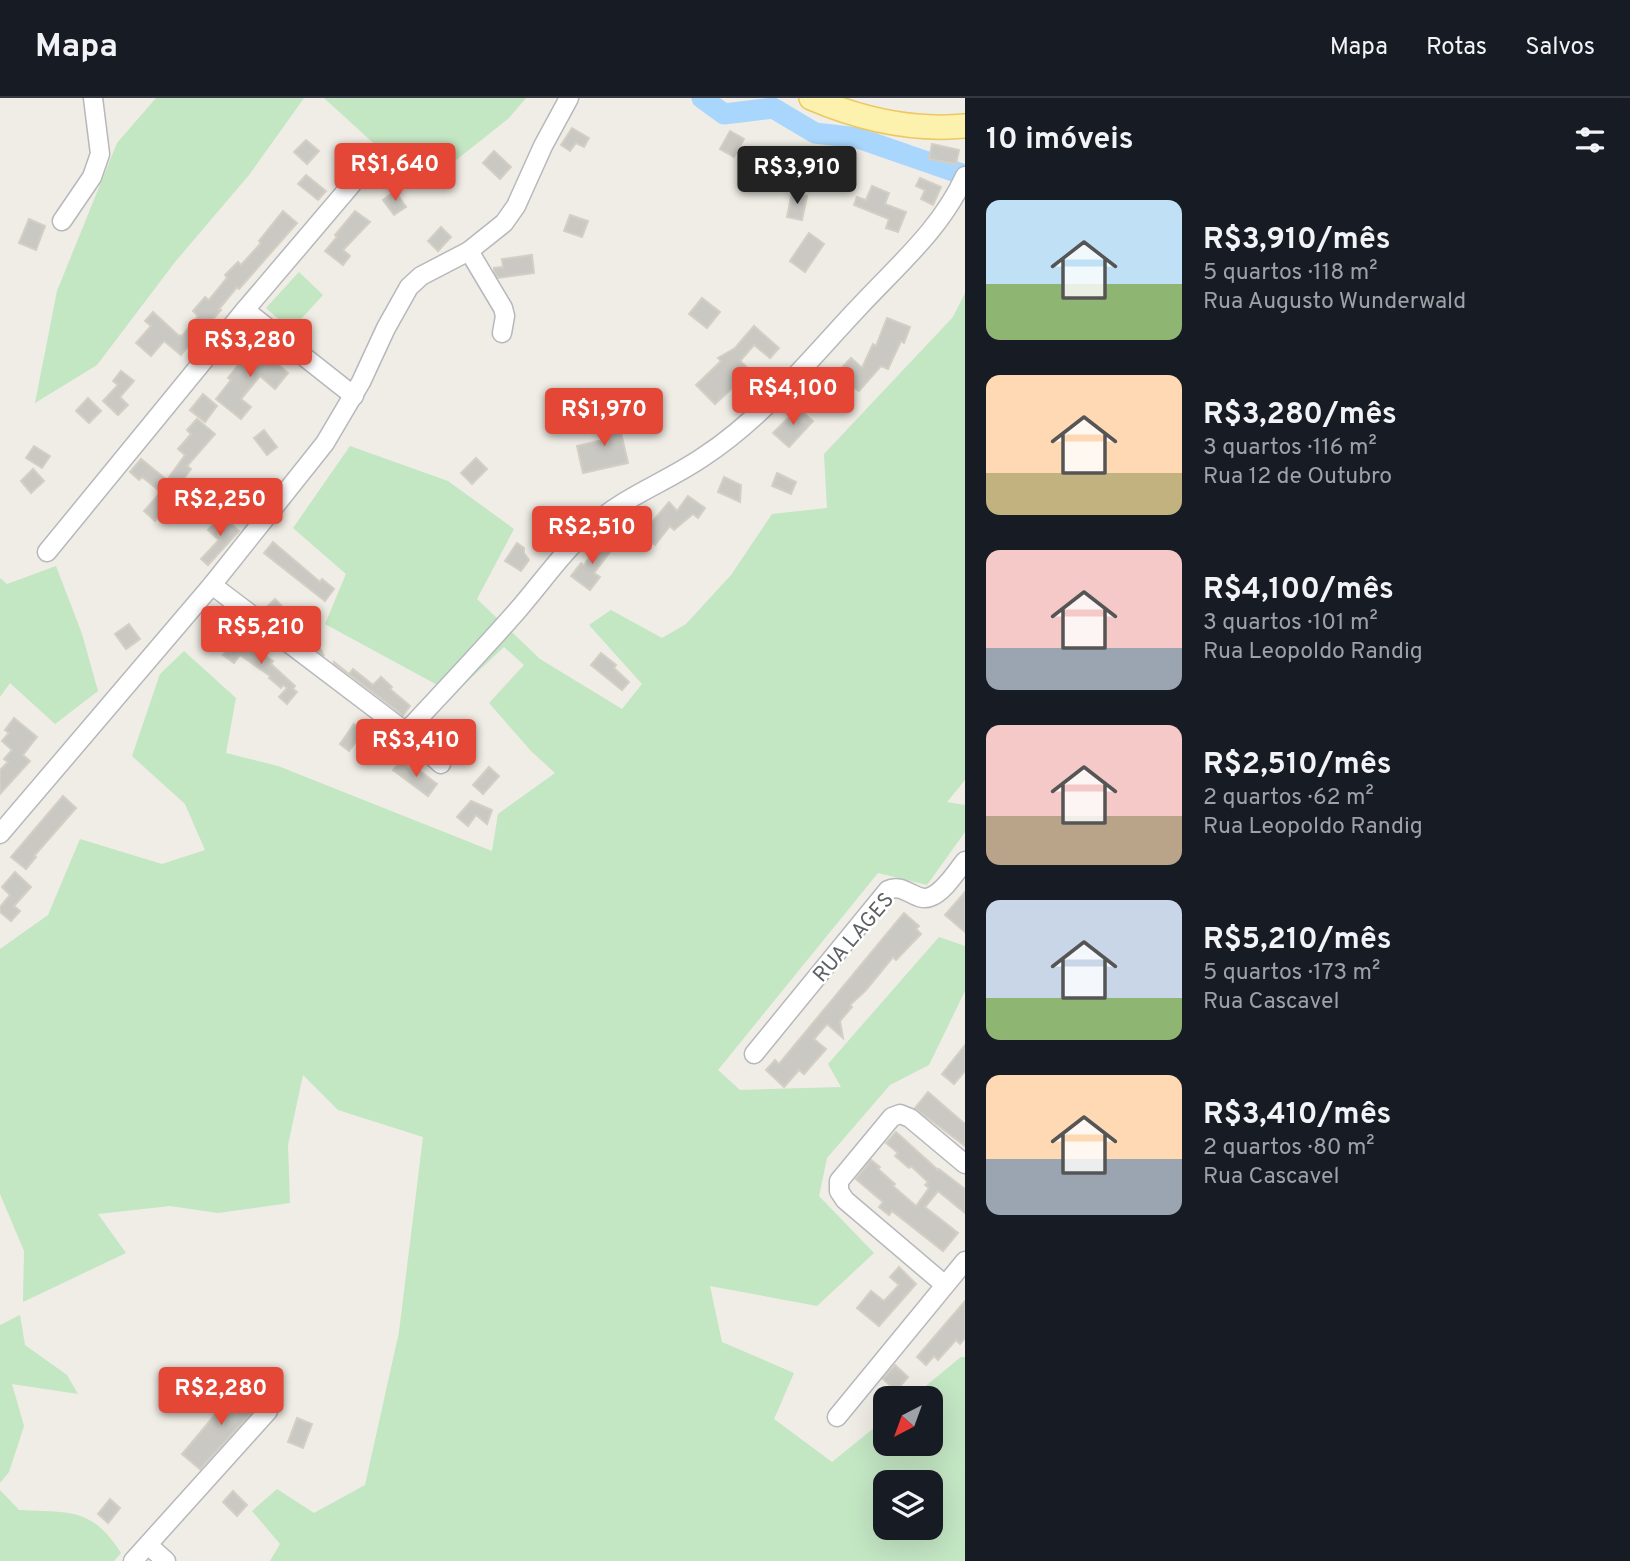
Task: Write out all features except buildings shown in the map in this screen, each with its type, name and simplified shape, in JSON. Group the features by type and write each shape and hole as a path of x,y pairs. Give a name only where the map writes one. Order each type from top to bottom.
{"main road":[{"path":"811,98 881,121 916,127 965,126"}],"street":[{"path":"62,220 92,177 100,154 93,98"},
{"path":"0,834 212,585 325,443 354,396 409,287 421,276 470,251 504,223 516,206 543,146 569,98"},
{"path":"406,732 593,524 614,508 703,458 733,436 775,398 920,244 945,214 964,178"},
{"path":"47,552 352,184"},
{"path":"470,251 503,308 505,316 502,333"},
{"path":"245,310 354,396"},
{"path":"212,585 406,732 441,764"},
{"name":"RUA LAGES","path":"754,1054 888,890 902,888 925,898 931,897 965,861"},
{"path":"945,1285 845,1200 839,1191 839,1181 892,1117 900,1114 910,1118 965,1164"},
{"path":"837,1417 965,1261"},
{"path":"133,1561 268,1411"},
{"path":"148,1545 166,1561"}],"green space":[{"path":"156,98 304,98 249,175 175,262 97,365 35,403 57,291 117,143"},
{"path":"324,98 526,98 509,118 436,176 393,161"},
{"path":"299,272 323,295 291,330 266,308"},
{"path":"965,293 965,780 947,802 965,805 965,832 927,885 878,873 718,1070 740,1090 841,1087 828,1064 939,937 965,946 965,991 929,1065 890,1085 827,1158 819,1196 874,1253 817,1306 710,1286 722,1342 794,1373 774,1419 832,1462 873,1429 873,1456 943,1456 943,1386 926,1386 961,1357 965,1357 965,1561 270,1561 280,1544 252,1511 277,1489 314,1513 365,1485 399,1332 423,1137 338,1110 303,1075 288,1145 290,1203 218,1213 170,1206 98,1214 126,1253 23,1302 24,1251 0,1194 0,949 48,915 80,839 162,864 205,850 185,804 132,756 160,674 184,651 236,698 226,753 278,766 492,851 498,814 555,773 531,751 489,703 524,665 504,647 454,694 325,624 346,574 293,528 350,446 448,481 514,529 477,599 540,659 622,709 642,684 589,625 611,610 662,638 686,624 731,575 772,514 827,508 824,454 953,317"},
{"path":"56,566 82,634 98,691 55,724 10,683 0,697 0,578 7,584"},
{"path":"20,1315 25,1345 67,1375 78,1394 12,1384 24,1426 9,1472 0,1483 0,1325"},
{"path":"0,1490 19,1510 65,1513 89,1520 110,1538 121,1553 114,1561 0,1561"}],"waterway":[{"path":"702,98 724,114 773,108 815,133 858,138 965,175"}]}
